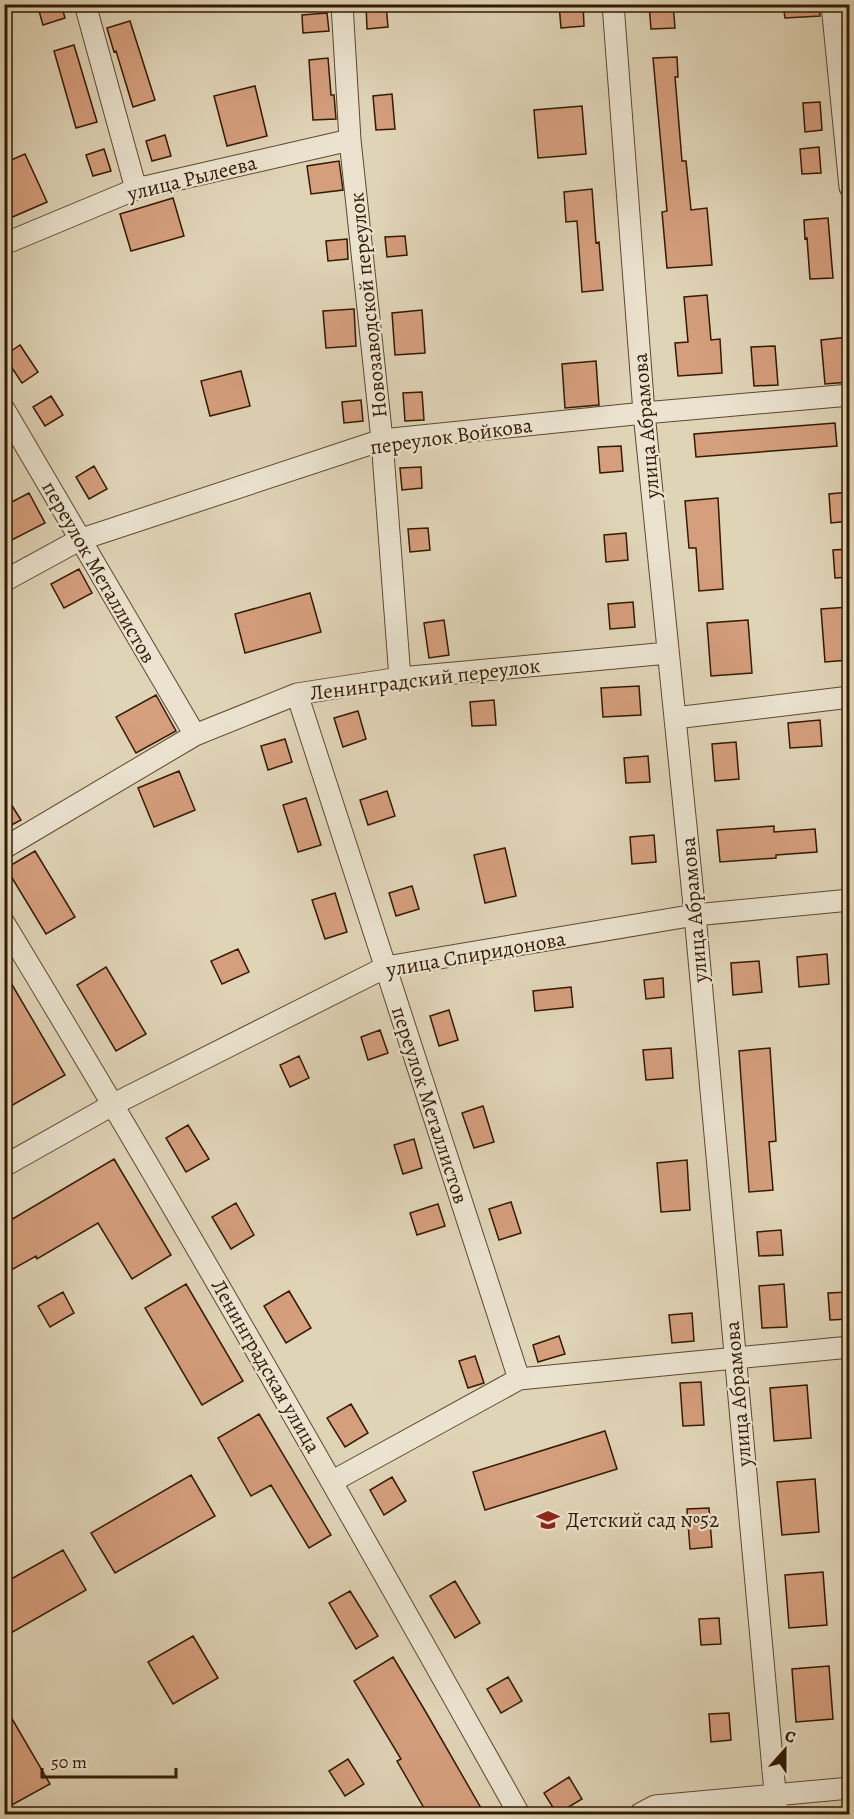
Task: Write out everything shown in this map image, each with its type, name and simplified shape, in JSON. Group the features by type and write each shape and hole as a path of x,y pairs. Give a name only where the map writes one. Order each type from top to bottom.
{"street":[{"path":"85,4 136,189"},
{"name":"Новозаводской переулок","path":"342,4 350,140 382,440 400,678"},
{"name":"улица Абрамова","path":"613,4 644,413 695,915 776,1804"},
{"path":"832,4 849,187"},
{"name":"улица Рылеева","path":"4,244 136,189 350,140"},
{"name":"переулок Войкова","path":"4,581 80,540 382,440 849,395"},
{"name":"переулок Металлистов","path":"4,409 195,735"},
{"name":"Ленинградский переулок","path":"4,848 195,735 297,694 400,678 668,653"},
{"name":"переулок Металлистов","path":"297,694 519,1379"},
{"path":"675,718 849,698"},
{"name":"улица Спиридонова","path":"4,1166 114,1104 386,967 695,915 849,900"},
{"name":"Ленинградская улица","path":"4,923 114,1104 333,1481 519,1815"},
{"path":"333,1481 519,1379 849,1347"},
{"path":"640,1815 655,1806 776,1804 849,1788"}],"building":[{"path":"37,4 61,4 65,18 43,25"},
{"path":"366,4 386,4 388,27 367,29"},
{"path":"559,4 583,4 584,26 561,28"},
{"path":"649,4 673,4 675,28 651,29"},
{"path":"783,4 819,4 820,16 785,18"},
{"path":"327,13 329,31 303,33 302,15"},
{"path":"130,21 155,100 133,107 107,28"},
{"path":"74,45 97,122 76,128 54,51"},
{"path":"677,57 678,77 675,77 682,161 686,161 691,210 707,208 712,265 667,268 662,212 667,211 653,58"},
{"path":"328,58 331,95 334,95 336,119 313,120 309,60"},
{"path":"255,86 267,136 227,146 214,96"},
{"path":"392,94 395,129 376,130 373,96"},
{"path":"820,102 822,130 805,132 803,103"},
{"path":"582,106 586,154 538,158 534,110"},
{"path":"165,135 171,156 152,161 146,141"},
{"path":"819,147 821,173 802,174 800,149"},
{"path":"104,149 111,171 93,176 86,155"},
{"path":"25,154 47,202 8,219 4,210 4,163"},
{"path":"339,161 343,190 311,194 307,166"},
{"path":"592,189 596,243 599,242 603,290 582,292 577,221 566,222 564,192"},
{"path":"173,198 184,236 131,251 120,214"},
{"path":"828,218 833,278 810,279 804,220"},
{"path":"405,236 407,255 387,257 385,237"},
{"path":"347,239 348,259 328,261 326,241"},
{"path":"707,295 711,340 720,339 722,373 678,376 675,343 688,342 684,297"},
{"path":"354,309 356,346 326,348 323,311"},
{"path":"422,310 425,353 395,355 392,313"},
{"path":"848,337 849,382 825,384 821,340"},
{"path":"20,345 38,372 22,383 4,356"},
{"path":"775,346 778,385 754,386 751,347"},
{"path":"596,361 599,405 565,408 562,364"},
{"path":"241,371 250,406 210,416 201,381"},
{"path":"422,392 424,420 405,421 403,393"},
{"path":"51,396 63,415 45,426 33,407"},
{"path":"361,400 363,421 344,423 342,402"},
{"path":"835,423 837,446 696,457 694,434"},
{"path":"621,446 623,471 600,473 598,447"},
{"path":"94,466 107,489 89,499 76,477"},
{"path":"421,467 422,488 402,490 400,468"},
{"path":"849,492 849,521 831,523 829,494"},
{"path":"29,493 45,523 4,544 4,506"},
{"path":"718,498 723,589 699,591 696,548 689,548 685,501"},
{"path":"428,528 430,550 410,552 408,529"},
{"path":"626,533 628,560 606,562 604,535"},
{"path":"849,549 849,577 835,578 833,550"},
{"path":"79,569 92,593 64,608 51,584"},
{"path":"310,593 321,632 245,653 235,614"},
{"path":"633,602 635,627 610,629 608,604"},
{"path":"849,607 849,660 825,662 821,609"},
{"path":"444,620 449,655 429,658 424,623"},
{"path":"748,620 752,673 711,676 707,623"},
{"path":"639,686 641,715 603,717 601,688"},
{"path":"156,695 176,731 136,753 116,717"},
{"path":"494,700 496,725 472,726 470,702"},
{"path":"358,711 366,739 343,747 334,718"},
{"path":"820,720 822,746 790,748 788,723"},
{"path":"285,739 292,762 268,770 261,746"},
{"path":"736,742 739,779 715,781 712,744"},
{"path":"648,756 650,782 626,783 624,758"},
{"path":"179,771 195,810 154,827 138,788"},
{"path":"387,791 395,816 368,825 360,800"},
{"path":"4,793 21,820 4,829"},
{"path":"306,798 321,845 298,852 283,805"},
{"path":"774,826 774,832 815,829 817,852 720,862 717,830"},
{"path":"654,835 656,862 632,864 630,837"},
{"path":"505,848 516,896 485,903 474,855"},
{"path":"35,851 75,917 46,934 6,868"},
{"path":"412,886 419,909 396,916 389,893"},
{"path":"335,893 347,932 325,939 312,900"},
{"path":"238,949 249,972 222,984 211,961"},
{"path":"827,954 829,984 799,987 797,957"},
{"path":"759,961 762,992 733,995 731,963"},
{"path":"106,967 146,1034 116,1051 77,985"},
{"path":"4,971 65,1075 4,1110"},
{"path":"663,978 664,997 646,999 644,980"},
{"path":"571,987 573,1007 535,1011 533,991"},
{"path":"449,1010 458,1040 439,1046 430,1016"},
{"path":"380,1030 388,1053 368,1060 361,1037"},
{"path":"671,1048 673,1078 646,1080 643,1050"},
{"path":"770,1048 776,1141 769,1142 773,1190 749,1192 739,1051"},
{"path":"299,1056 309,1078 290,1087 280,1065"},
{"path":"483,1106 494,1142 474,1148 462,1113"},
{"path":"188,1125 209,1159 186,1172 166,1138"},
{"path":"414,1139 422,1168 403,1174 394,1145"},
{"path":"114,1159 171,1255 132,1279 98,1223 37,1259 36,1256 4,1274 4,1224"},
{"path":"687,1160 690,1210 661,1212 657,1163"},
{"path":"511,1202 521,1233 499,1240 489,1209"},
{"path":"236,1203 254,1235 231,1249 212,1217"},
{"path":"438,1204 445,1226 417,1235 410,1213"},
{"path":"781,1230 783,1255 759,1256 757,1232"},
{"path":"186,1284 243,1381 202,1405 145,1308"},
{"path":"784,1284 787,1327 762,1328 759,1286"},
{"path":"289,1291 311,1328 286,1343 264,1306"},
{"path":"63,1292 74,1313 50,1327 38,1306"},
{"path":"849,1292 849,1319 830,1320 828,1293"},
{"path":"692,1313 694,1341 672,1343 669,1315"},
{"path":"559,1336 565,1354 538,1362 533,1345"},
{"path":"475,1356 484,1383 468,1388 459,1361"},
{"path":"701,1382 704,1425 683,1426 680,1383"},
{"path":"807,1385 811,1438 774,1441 770,1388"},
{"path":"351,1404 368,1433 345,1447 327,1418"},
{"path":"259,1414 331,1535 309,1548 271,1485 251,1496 218,1438"},
{"path":"605,1431 617,1469 485,1510 473,1472"},
{"path":"191,1475 215,1516 115,1573 91,1533"},
{"path":"392,1477 406,1501 384,1515 370,1490"},
{"path":"815,1479 819,1532 782,1535 777,1482"},
{"path":"709,1508 712,1547 690,1549 687,1509"},
{"path":"63,1550 86,1590 4,1637 4,1583"},
{"path":"823,1572 827,1625 789,1628 785,1575"},
{"path":"455,1581 480,1623 455,1638 430,1596"},
{"path":"350,1591 378,1636 356,1649 329,1603"},
{"path":"719,1618 721,1644 701,1645 699,1619"},
{"path":"193,1636 218,1678 173,1704 148,1662"},
{"path":"393,1657 485,1815 428,1815 397,1761 401,1759 354,1681"},
{"path":"829,1666 833,1719 796,1722 792,1669"},
{"path":"508,1677 522,1701 501,1713 487,1689"},
{"path":"4,1705 50,1784 10,1806 4,1796"},
{"path":"729,1713 731,1740 711,1742 709,1714"},
{"path":"348,1759 364,1784 345,1796 329,1771"},
{"path":"569,1777 582,1799 557,1814 544,1793"}],"place":[{"name":"Детский сад №52","path":"548,1520"}]}
